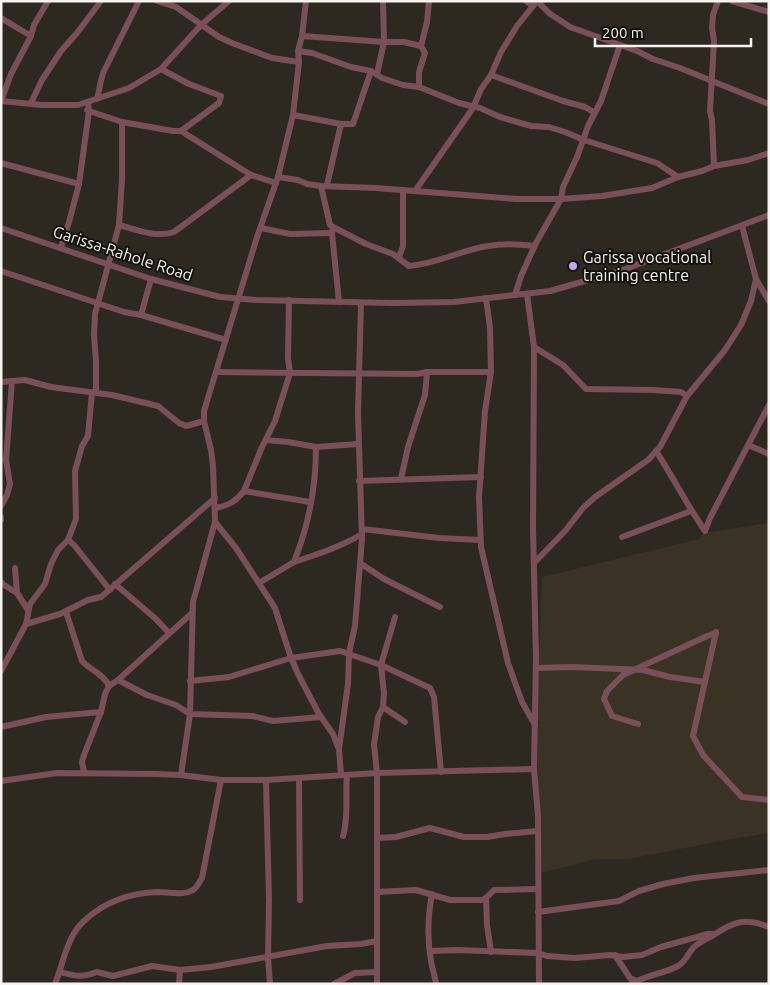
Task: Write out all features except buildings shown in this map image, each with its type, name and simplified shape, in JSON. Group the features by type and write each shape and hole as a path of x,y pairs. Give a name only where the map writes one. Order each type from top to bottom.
{"street":[{"path":"48,1 34,25 31,36 11,74 1,101 78,105 129,88 161,69 201,25 229,1"},
{"path":"31,103 42,80 61,51 101,1"},
{"path":"97,99 101,88 101,76 139,1"},
{"path":"157,1 177,4 201,25 232,43 272,58 299,62"},
{"path":"181,775 190,714 193,602 215,522 216,508 211,450 204,421 204,411 260,228 277,180 293,115 299,62 298,51 302,36 306,1"},
{"path":"293,115 341,124 353,124 384,42 383,1"},
{"path":"421,46 426,30 429,1"},
{"path":"526,1 536,3 570,27 769,104"},
{"path":"714,166 710,111 714,41 712,28 713,15 718,1"},
{"path":"732,1 769,12"},
{"path":"415,191 473,108 501,52 517,26 536,3"},
{"path":"1,18 31,36"},
{"path":"302,36 404,42 421,46 425,53 419,72 419,87"},
{"path":"515,295 521,276 535,246 561,199 563,187 608,84 620,45"},
{"path":"298,51 312,53 351,67 374,72 382,78 403,85 419,87 500,117 531,126 565,132 584,140 657,163 678,177"},
{"path":"161,69 189,84 221,96 218,103 181,131"},
{"path":"491,75 595,112"},
{"path":"61,247 70,222 79,184 89,111 88,102"},
{"path":"78,105 89,111 122,122 181,131 251,175 277,180 298,180 308,184 516,198 561,199 632,192 652,188 678,177 714,166 748,160 769,153"},
{"path":"1,671 26,624 30,604 45,584 51,564 58,550 68,540 76,519 75,470 82,446 88,436 92,393 96,390 95,314 110,265 119,225 122,179 122,122"},
{"path":"339,302 333,230 330,225 324,185 341,124"},
{"path":"1,163 79,184"},
{"path":"119,225 156,234 166,235 174,232 251,175"},
{"path":"399,257 403,246 403,190"},
{"name":"Garissa-Rahole Road","path":"1,228 151,279 193,291 238,299 361,303 454,302 550,291 578,284 620,271 769,215"},
{"path":"742,226 756,280 769,301"},
{"path":"260,228 290,234 333,230 399,257 407,265 414,266 428,264 488,246 519,244 535,246"},
{"path":"1,271 99,302 124,312 141,315 226,340"},
{"path":"141,315 151,279"},
{"path":"535,562 565,531 583,508 637,469 656,451 687,396 725,350 741,325 751,301 756,280"},
{"path":"527,294 534,347 533,529 536,668 534,769 538,831 539,984"},
{"path":"486,298 490,328 491,372 485,411 479,497 480,540 483,560 510,671 522,702 536,726"},
{"path":"216,508 230,505 244,491 278,412 290,373 289,300"},
{"path":"339,749 348,684 349,653 355,626 362,532 358,444 361,303"},
{"path":"534,347 563,365 586,389 653,390 681,392 687,396"},
{"path":"216,372 416,374 427,372 491,372"},
{"path":"401,479 408,447 425,395 427,372"},
{"path":"1,382 25,380 52,387 112,395 158,406 179,423 186,426 204,421"},
{"path":"1,506 10,484 6,460 12,381"},
{"path":"656,451 673,476 691,512 705,531 769,405"},
{"path":"266,440 316,447 358,444"},
{"path":"748,445 769,454"},
{"path":"294,562 307,526 315,471 316,447"},
{"path":"360,481 481,477"},
{"path":"244,491 310,502"},
{"path":"26,624 66,612 88,600 101,597 215,498"},
{"path":"622,538 691,512"},
{"path":"215,522 236,548 275,608 291,658 306,692 334,734 344,775 346,826 343,836"},
{"path":"259,583 294,562 327,552 347,543 362,532 480,540"},
{"path":"68,540 110,590"},
{"path":"360,563 384,579 440,607"},
{"path":"15,568 17,593"},
{"path":"1,582 17,593 28,610"},
{"path":"115,584 156,619 169,633"},
{"path":"66,612 82,661 87,667 106,679 109,686"},
{"path":"84,772 82,762 84,755 109,686 192,614"},
{"path":"377,984 377,773 374,745 378,717 383,707 384,693 381,665 395,616"},
{"path":"638,724 612,716 604,700 606,691 623,675 716,633 693,736 703,755 742,797 769,800"},
{"path":"190,681 229,677 291,658 340,651 349,653 381,665 430,688 434,697 441,772"},
{"path":"536,668 635,669 705,682"},
{"path":"118,680 147,695 176,705 190,714 252,716 273,721 321,717"},
{"path":"383,707 404,722"},
{"path":"1,727 46,717 101,712"},
{"path":"1,781 57,773 84,772 181,775 221,780 266,780 377,773 534,769"},
{"path":"299,778 300,900"},
{"path":"55,984 70,942 76,932 83,921 100,909 119,898 158,892 183,893 192,891 197,886 202,878 221,780"},
{"path":"266,780 270,984"},
{"path":"377,838 396,837 430,828 464,837 487,837 538,831"},
{"path":"538,912 619,901 639,891 677,881 769,870"},
{"path":"377,892 416,890 450,900 483,900 494,890 538,889"},
{"path":"432,894 430,906 430,951 436,984"},
{"path":"486,898 490,952"},
{"path":"615,956 634,983 678,966 689,957 696,946 728,926 743,921 769,928"},
{"path":"430,951 458,950 538,953 546,956 575,958 593,955 623,957 642,955 661,947 714,934"},
{"path":"60,972 77,977 97,972 113,976 152,966 180,970 224,966 327,946 377,941"},
{"path":"179,984 180,970"},
{"path":"334,984 355,973 377,972"}],"shaded area":[{"path":"769,523 769,833 629,859 590,860 537,873 538,679 542,577 699,539 704,533"}],"place":[{"name":"Garissa vocational training centre","path":"573,266"}]}
